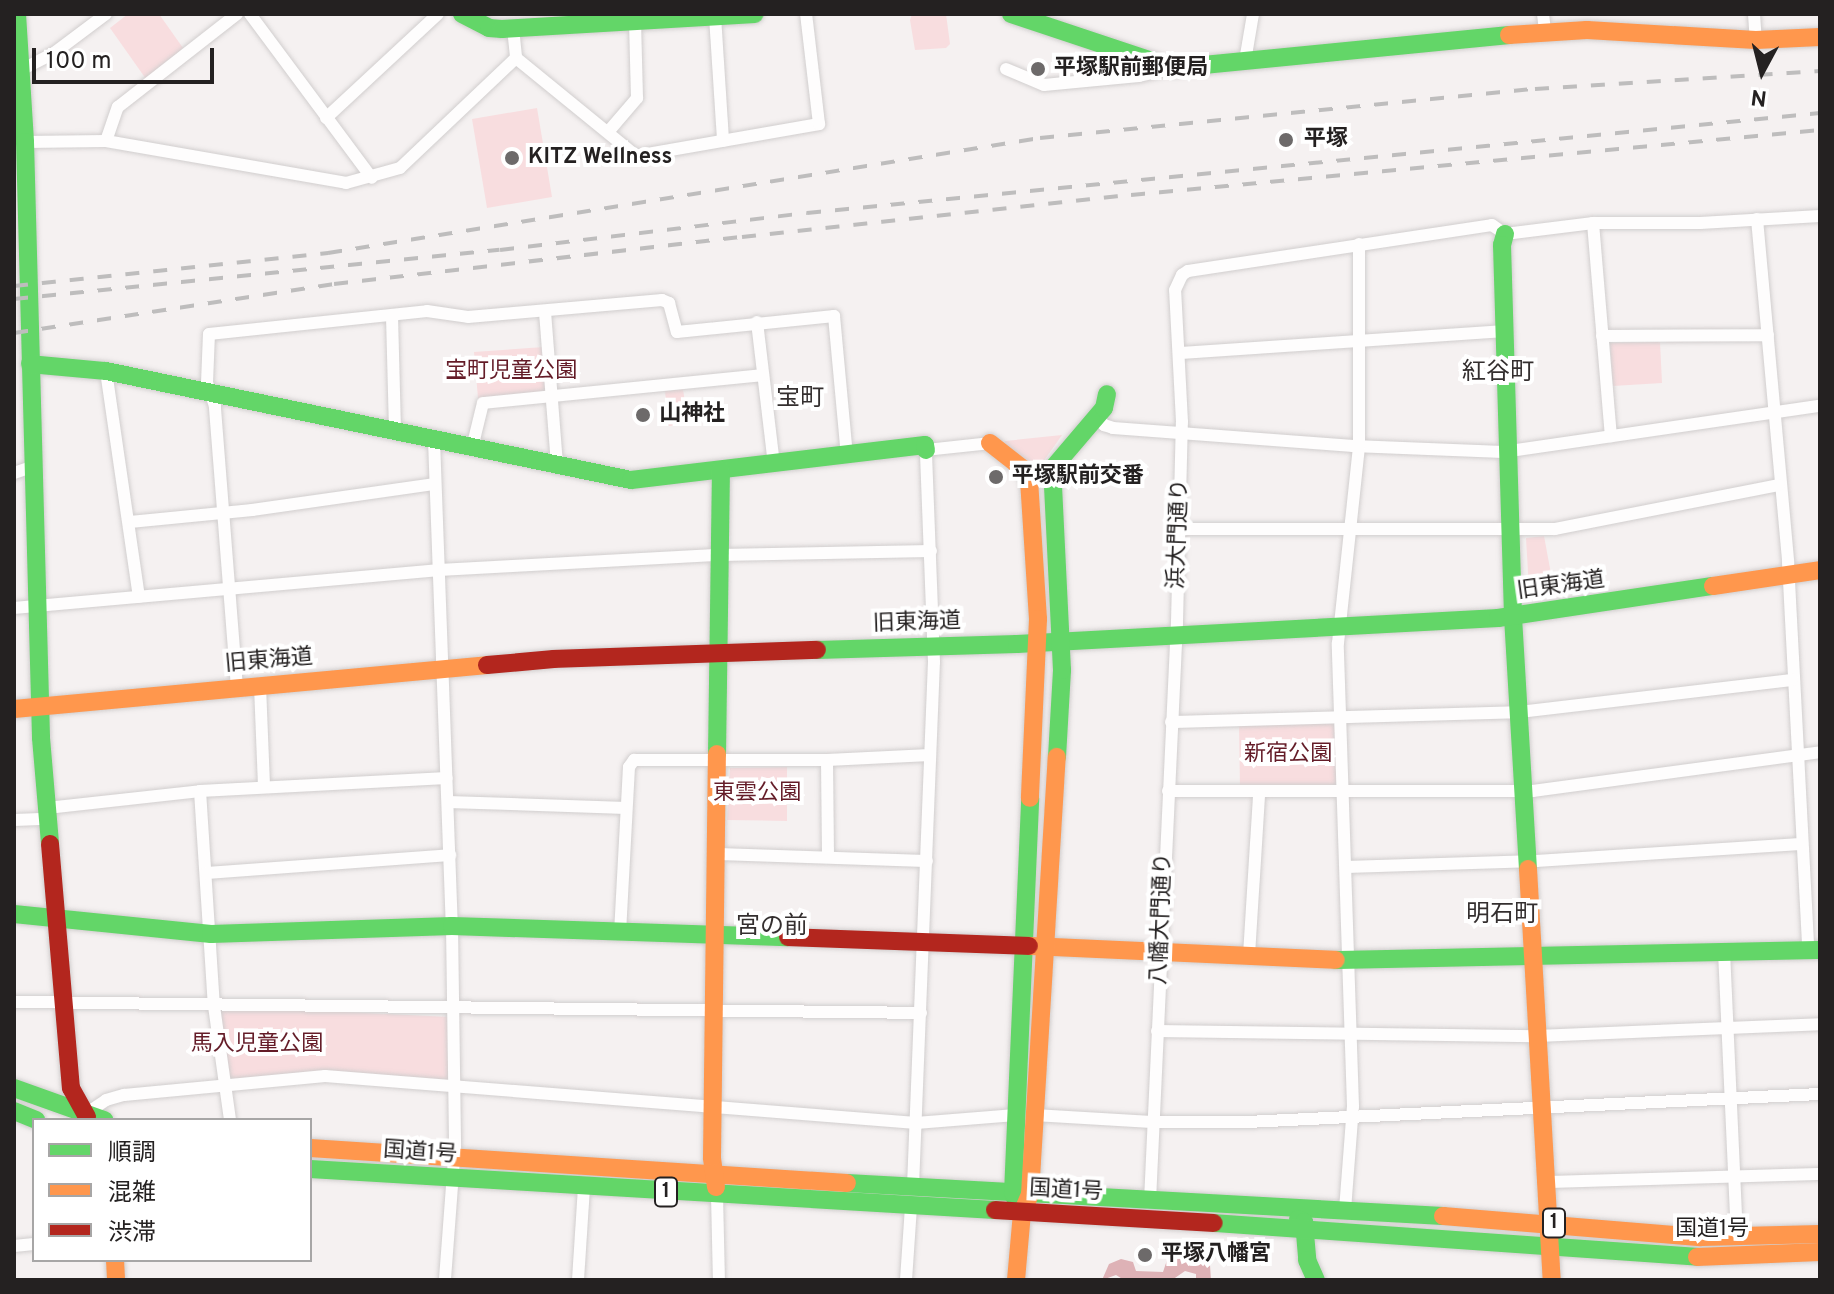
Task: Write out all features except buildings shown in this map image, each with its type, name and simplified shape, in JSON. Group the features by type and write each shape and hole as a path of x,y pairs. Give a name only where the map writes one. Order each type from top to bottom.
{"main road":[{"path":"17,14 18,72 25,142 26,353 22,470 36,605 39,706 71,1088 82,1115"},
{"path":"462,14 489,28 600,18 635,21 755,14"},
{"path":"1023,15 1173,68 1544,23 1587,30 1756,40 1820,37"},
{"path":"1505,234 1502,245 1513,617 1552,1280"},
{"path":"26,353 631,480 925,445 926,450"},
{"path":"1025,1115 1045,946 1062,641 1052,469 1097,417 1108,401 1107,394"},
{"path":"990,443 1022,468 1029,480 1039,642 1026,945 1022,1213 1016,1280"},
{"path":"717,1195 713,1173 721,470"},
{"name":"旧東海道","path":"14,709 554,659 1176,637 1513,617 1820,570"},
{"path":"14,914 211,934 452,926 924,941 1349,960 1814,950"},
{"path":"14,1088 82,1115"},
{"name":"国道1号","path":"312,1148 1022,1194 1550,1222 1701,1237 1820,1234"},
{"name":"国道1号","path":"312,1169 1305,1228 1702,1257 1820,1252"},
{"path":"1205,1204 1254,1216 1299,1219 1305,1228 1307,1260 1316,1280"},
{"path":"1345,1210 1355,1223 1381,1225 1401,1235"},
{"path":"1020,1237 1031,1222 1051,1215"}],"street":[{"path":"18,72 54,53 106,14"},
{"path":"106,141 118,107 237,14"},
{"path":"250,14 372,178"},
{"path":"326,118 438,14"},
{"path":"513,28 516,58 636,156 819,124 806,14"},
{"path":"1245,61 1253,14"},
{"path":"1754,14 1756,40"},
{"path":"715,16 723,141"},
{"path":"608,132 637,98 635,21"},
{"path":"25,142 106,141 346,183 400,168 516,58"},
{"path":"1006,69 1044,85 1139,76 1173,68"},
{"name":"浜大門通り","path":"1176,637 1182,431 1181,353 1175,290 1188,271 1492,225 1505,234 1593,223 1820,216"},
{"path":"1757,219 1788,576 1800,844 1814,950"},
{"path":"1593,223 1611,436"},
{"path":"1345,1210 1352,1115 1352,1033 1343,793 1341,626 1359,446 1359,244"},
{"path":"237,688 212,394 207,383 209,334 427,311 468,317 662,300 669,303 673,330 677,332 834,316 847,455"},
{"path":"545,312 557,465"},
{"path":"392,316 395,432"},
{"path":"757,322 774,464"},
{"path":"1181,353 1505,331"},
{"path":"1602,336 1768,335"},
{"path":"106,371 139,597"},
{"path":"472,448 483,403 763,375"},
{"path":"1097,417 1104,425 1113,428 1359,446 1509,452 1820,406"},
{"path":"434,440 450,855 456,1157 445,1280"},
{"path":"913,1186 934,646 926,450 990,443"},
{"path":"130,522 222,513 435,484"},
{"path":"1180,529 1555,529 1779,485"},
{"path":"14,608 439,570 720,555 931,551"},
{"name":"八幡大門通り","path":"1150,1201 1176,637"},
{"path":"1171,722 1519,712 1792,680"},
{"path":"260,686 264,787"},
{"path":"1168,791 1259,794 1522,791 1820,752"},
{"path":"620,933 629,767 634,760 827,760 930,755"},
{"path":"827,760 828,856"},
{"path":"14,820 200,791 447,778"},
{"path":"200,791 214,1006 230,1118"},
{"path":"1249,955 1259,794"},
{"path":"448,802 626,808"},
{"path":"1346,867 1526,862 1800,844"},
{"path":"717,854 927,861"},
{"path":"206,873 450,855"},
{"path":"1724,951 1737,1236"},
{"path":"14,1002 921,1013"},
{"path":"1157,1031 1537,1036 1820,1024"},
{"path":"82,1115 106,1100 124,1095 325,1076 916,1123 1025,1115 1152,1122 1247,1122 1820,1094"},
{"path":"1547,1182 1820,1174"},
{"path":"578,1280 584,1187"},
{"path":"717,1195 719,1280"},
{"path":"906,1280 911,1207"}],"green space":[{"path":"128,14 159,14 183,48 146,79 110,28"},
{"path":"912,14 946,14 950,44 946,48 915,50 910,20"},
{"name":"KITZ Wellness","path":"537,108 552,197 487,208 472,119"},
{"path":"1660,342 1662,383 1613,386 1610,343"},
{"name":"宝町児童公園","path":"544,347 547,393 478,398 474,352"},
{"path":"683,389 688,424 669,426 665,391"},
{"path":"1062,435 1036,472 1004,443 1005,441"},
{"path":"1544,536 1554,590 1538,593 1529,589 1526,538"},
{"name":"新宿公園","path":"1334,723 1337,726 1337,785 1240,787 1239,726"},
{"name":"東雲公園","path":"787,767 787,821 727,820 730,768"},
{"name":"馬入児童公園","path":"214,1006 451,1017 450,1083 325,1076 225,1087"}],"shaded area":[{"path":"1190,1258 1210,1265 1211,1280 1196,1280 1196,1274 1185,1271 1172,1280 1124,1280 1116,1275 1102,1280 1109,1264 1121,1259 1133,1262 1136,1271 1163,1272 1167,1260"}],"railway":[{"path":"14,286 328,253 1040,138 1535,89 1820,71"},
{"path":"14,299 500,250 807,213 1820,113"},
{"path":"14,333 334,284 742,237 1131,195 1820,130"}],"traffic: fast":[{"path":"17,14 25,142 41,738 50,844"},
{"path":"462,14 489,28 502,29 755,14"},
{"path":"1011,14 1173,68 1509,35"},
{"path":"1505,234 1502,245 1513,617 1528,869"},
{"path":"30,364 106,371 631,480 925,445 926,450"},
{"path":"1057,757 1062,670 1052,469 1104,408 1107,394"},
{"path":"717,754 721,470"},
{"path":"817,650 1017,644 1498,618 1713,586"},
{"path":"1017,1203 1013,1193 1030,798"},
{"path":"14,914 211,934 452,926 788,937"},
{"path":"1336,960 1820,950"},
{"path":"14,1088 98,1118"},
{"path":"14,1111 32,1118"},
{"path":"312,1169 995,1210"},
{"path":"847,1183 1443,1216"},
{"path":"1298,1219 1304,1222 1307,1260 1316,1280"},
{"path":"1214,1223 1697,1257"}],"traffic: slow":[{"path":"1509,35 1587,30 1756,40 1820,37"},
{"path":"990,443 1022,468 1029,480 1038,619 1030,798"},
{"path":"1713,586 1820,570"},
{"path":"14,709 487,665"},
{"path":"716,1187 712,1157 717,754"},
{"path":"1016,1280 1022,1213 1030,1194 1057,757"},
{"path":"1528,869 1552,1280"},
{"path":"1029,946 1336,960"},
{"path":"312,1148 847,1183"},
{"path":"1443,1216 1701,1237 1820,1234"},
{"path":"1697,1257 1820,1252"},
{"path":"115,1262 116,1280"}],"traffic: jam":[{"path":"487,665 554,659 817,650"},
{"path":"50,844 71,1088 87,1117"},
{"path":"788,937 1029,946"},
{"path":"995,1210 1214,1223"}],"place":[{"name":"平塚駅前郵便局","path":"1038,69"},
{"name":"平塚","path":"1286,140"},
{"name":"KITZ Wellness","path":"512,158"},
{"name":"山神社","path":"643,415"},
{"name":"平塚駅前交番","path":"996,477"},
{"name":"平塚八幡宮","path":"1145,1255"}],"district":[{"name":"紅谷町","path":"1498,374"},
{"name":"宝町","path":"800,400"},
{"name":"明石町","path":"1502,916"},
{"name":"宮の前","path":"772,928"}]}
